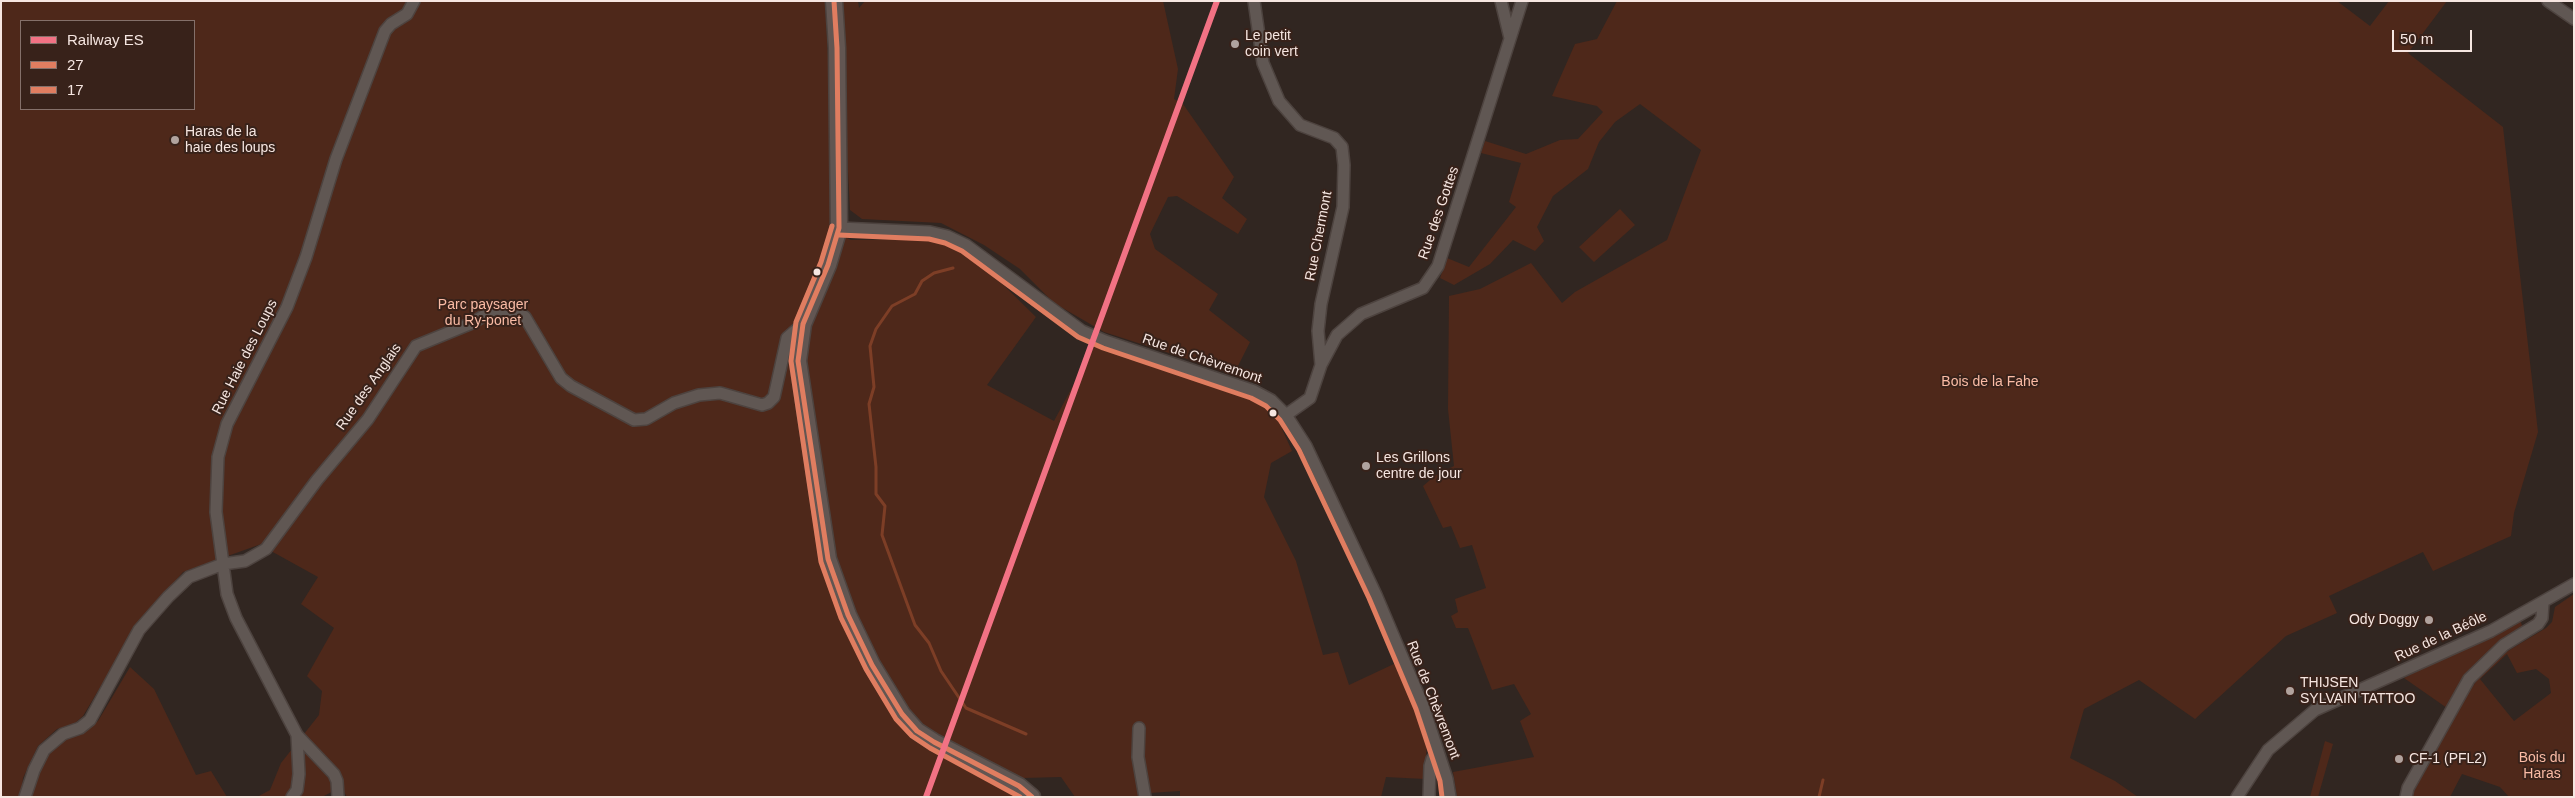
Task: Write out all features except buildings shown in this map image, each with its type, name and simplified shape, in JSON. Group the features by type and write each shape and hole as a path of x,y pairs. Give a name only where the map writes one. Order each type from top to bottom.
{"main road":[{"path":"834,1 837,48 839,228 828,265 803,324 798,347 798,377 823,535 838,588 872,665 902,714 917,731 934,742 1019,786 1032,797"}],"street":[{"name":"Rue Haie des Loups","path":"338,797 337,781 334,774 297,735 236,618 228,594 223,564 217,503 218,457 228,424 287,308 306,257 336,159 385,32 391,24 408,14 414,1"},
{"name":"Rue Chermont","path":"1254,1 1263,63 1279,102 1300,125 1334,138 1342,147 1344,165 1343,207 1321,304 1318,331 1321,364"},
{"path":"1501,1 1511,42"},
{"name":"Rue des Gottes","path":"1286,415 1310,398 1321,364 1338,335 1362,314 1423,288 1438,266 1511,42 1522,1"},
{"path":"2548,1 2574,19"},
{"name":"Rue de Chèvremont","path":"839,228 930,232 948,236 966,245 1082,331 1114,345 1254,391 1271,400 1286,415 1306,446 1376,595 1423,706 1450,797"},
{"name":"Rue des Anglais","path":"223,564 245,561 266,549 318,480 368,420 416,346 472,323 495,308 516,311 525,317 561,378 571,386 634,420 646,419 674,403 699,395 720,393 762,405 768,403 774,397 787,338 803,324"},
{"path":"25,797 34,770 44,750 63,734 80,728 90,720 139,630 168,596 189,577 223,564"},
{"name":"Rue de la Béôle","path":"2237,797 2268,750 2315,710 2491,631 2574,584"},
{"path":"2406,797 2408,788 2469,680 2504,645 2538,624 2542,618 2543,603"},
{"path":"1140,728 1138,757 1145,797"},
{"path":"292,797 296,790 298,774 297,735"},
{"path":"1429,797 1430,766 1432,759 1438,752"}],"green space":[{"name":"Parc paysager du Ry-ponet","path":"1,1 825,1 837,226 835,232 851,240 935,239 976,258 1036,317 987,385 1054,421 1096,343 1255,398 1281,417 1282,429 1292,451 1271,463 1264,497 1296,561 1323,655 1338,652 1349,685 1396,663 1427,737 1425,779 1386,777 1381,797 1180,797 1180,791 1149,793 1148,797 1075,797 1061,777 1022,778 1024,797 347,797 341,787 322,797 257,797 270,790 281,763 319,715 322,691 307,676 334,628 301,604 318,577 271,551 264,543 183,572 135,629 83,716 74,724 57,729 38,746 23,778 21,797 1,797"},
{"path":"839,1 858,1 859,8 865,1 1163,1 1178,69 1174,99 1183,104 1234,177 1222,198 1247,219 1238,234 1177,196 1168,197 1150,234 1155,249 1218,294 1209,310 1250,342 1234,374 1104,332 1054,303 1020,269 984,245 941,223 862,219 850,210"},
{"name":"Bois de la Fahe","path":"1617,1 2337,1 2370,26 2389,1 2447,1 2408,53 2503,127 2538,432 2514,513 2511,536 2433,571 2423,552 2329,596 2337,613 2286,636 2195,719 2139,680 2084,709 2070,758 2115,781 2138,797 1457,797 1453,772 1534,757 1520,721 1531,714 1514,684 1492,690 1468,628 1456,628 1451,616 1458,612 1455,599 1486,588 1472,545 1460,548 1451,526 1443,528 1423,486 1436,475 1454,466 1448,409 1449,296 1480,289 1531,263 1562,303 1575,292 1667,240 1701,150 1640,104 1615,122 1599,142 1588,169 1553,196 1537,227 1544,241 1535,251 1513,240 1490,264 1454,285 1440,278 1447,258 1469,267 1516,207 1509,202 1521,163 1481,153 1485,141 1526,154 1560,140 1578,139 1603,112 1597,106 1552,96 1575,44 1597,39"},
{"path":"1620,209 1635,225 1594,262 1579,247"},
{"name":"Bois du Haras","path":"2574,594 2574,797 2509,797 2500,787 2462,774 2450,797 2411,797 2458,708 2479,677 2506,652 2546,628 2552,622 2555,607","holes":["2507,654 2517,673 2536,669 2549,679 2551,693 2514,721 2480,679"]},
{"path":"2520,619 2522,626 2489,652 2466,677 2447,708 2404,678"},
{"path":"130,667 154,689 196,775 211,771 227,797 31,797 37,774 45,759 61,740 98,721"},
{"path":"2325,741 2333,744 2318,797 2310,797"}],"waterway":[{"path":"953,268 934,273 922,281 915,294 892,306 876,329 870,346 874,387 869,404 876,467 876,494 885,506 882,535 915,625 929,643 941,671 966,708 1026,734"},
{"path":"1819,797 1823,780"}],"rail line":[{"name":"ES","path":"926,797 1217,1"}],"transit line":[{"name":"27","path":"834,1 837,48 839,228 828,265 803,324 798,361 828,559 848,615 872,665 902,714 917,731 934,742 1019,786 1032,797"},
{"name":"17","path":"832,226 821,262 796,322 791,361 821,562 841,618 866,669 896,719 912,736 930,748 1020,797"},
{"name":"17","path":"839,235 929,239 945,243 962,251 1078,337 1103,348 1251,398 1266,406 1280,420 1299,450 1369,598 1416,709 1440,781 1442,797"}],"place":[{"name":"Le petit coin vert","path":"1235,44"},
{"name":"Haras de la haie des loups","path":"175,140"},
{"name":"Les Grillons centre de jour","path":"1366,466"},
{"name":"Ody Doggy","path":"2429,620"},
{"name":"THIJSEN SYLVAIN TATTOO","path":"2290,691"},
{"name":"CF-1 (PFL2)","path":"2399,759"}]}
